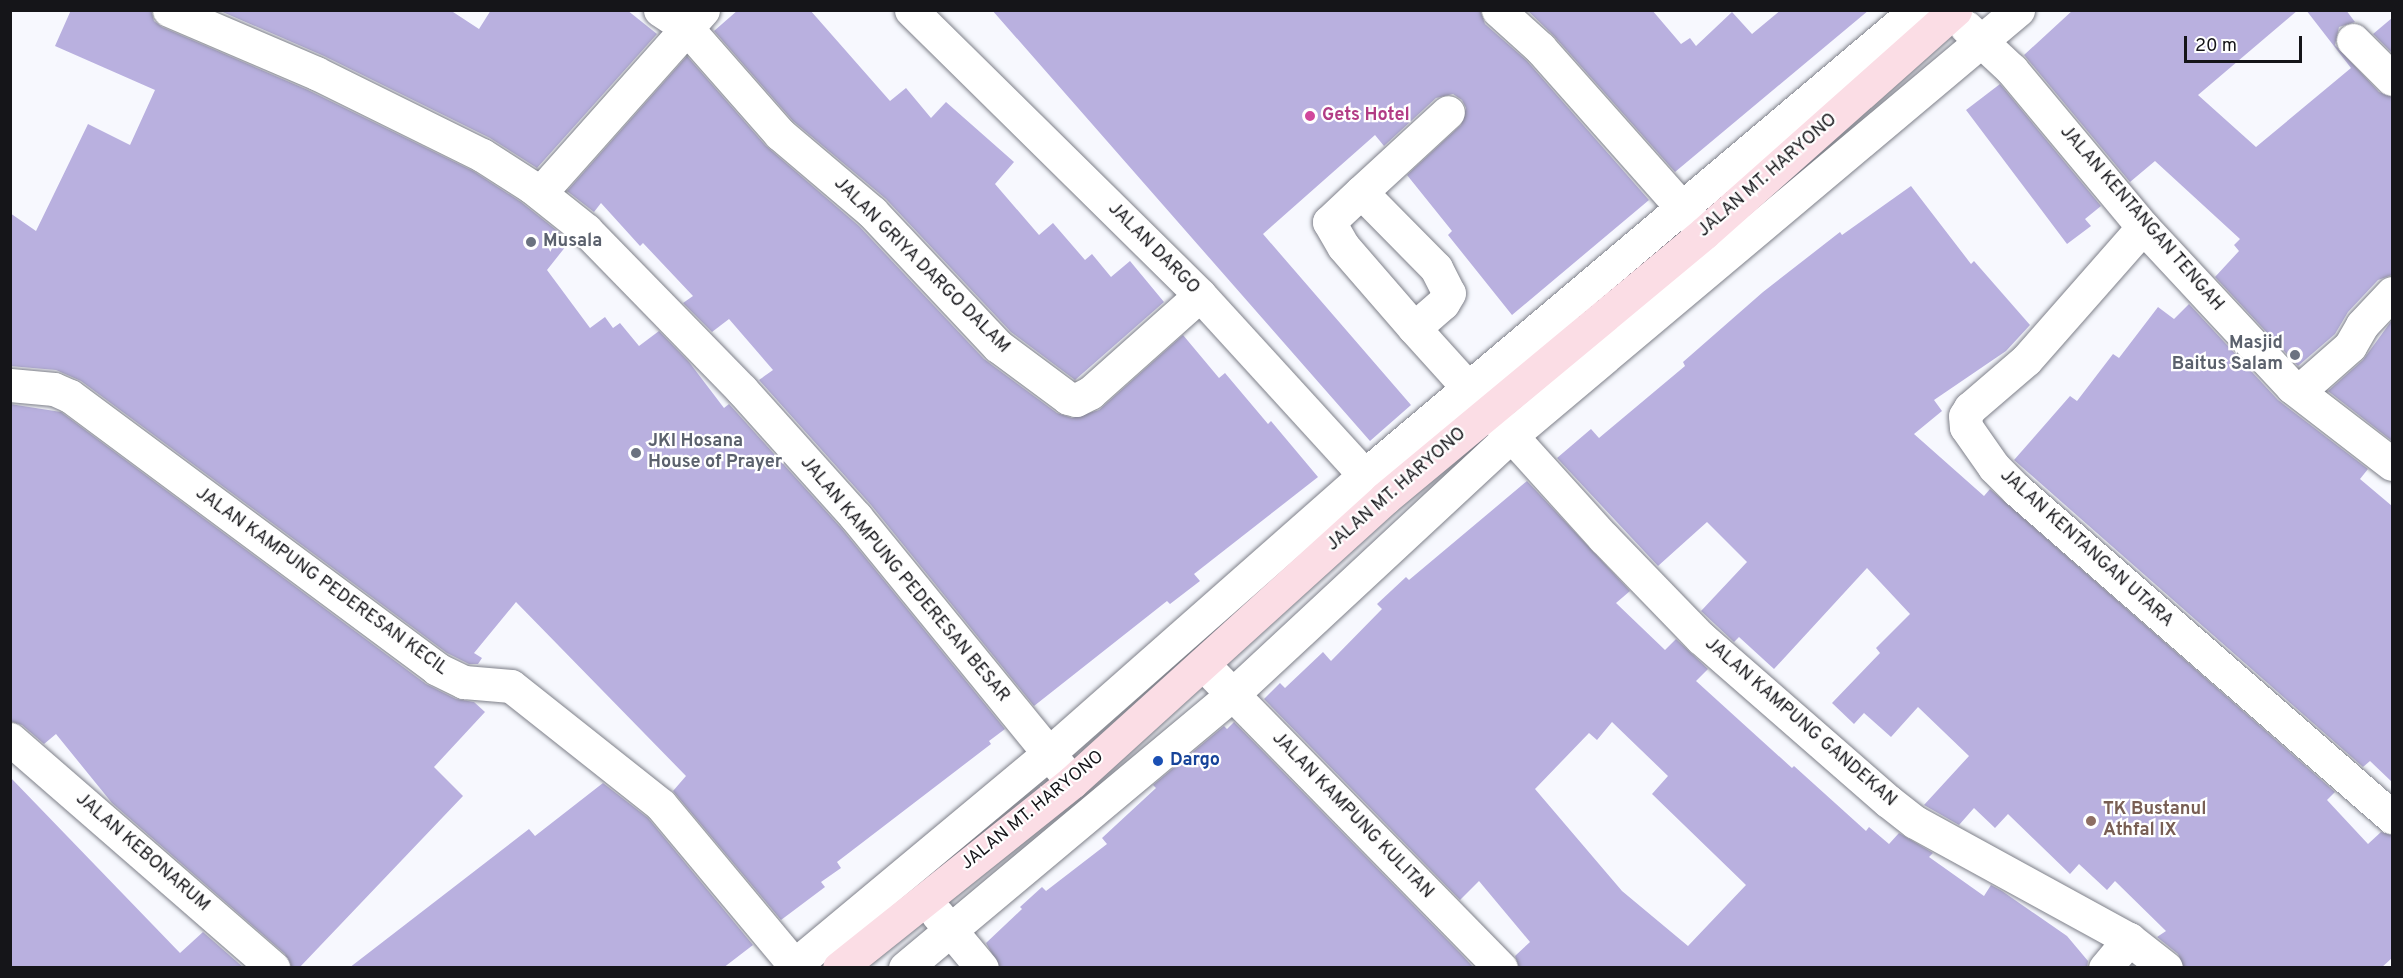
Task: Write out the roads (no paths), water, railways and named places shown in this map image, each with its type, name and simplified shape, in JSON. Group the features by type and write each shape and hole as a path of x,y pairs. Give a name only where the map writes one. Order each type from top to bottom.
{"main road":[{"name":"JALAN MT. HARYONO","path":"839,968 1072,782 1203,664 1375,487 1479,399 1618,302 1704,232 1841,92 1951,12"}],"street":[{"name":"JALAN KAMPUNG PEDERESAN BESAR","path":"169,10 316,73 482,155 540,193 586,230 742,390 856,517 1072,782"},
{"name":"JALAN DARGO","path":"911,10 1200,295 1375,487"},
{"path":"1498,10 1540,48 1704,232"},
{"path":"1479,399 1597,278 1681,208 1841,92 1916,10"},
{"path":"904,968 1233,694 1512,435 2018,10"},
{"name":"JALAN KENTANGAN TENGAH","path":"1951,12 2012,70 2143,227 2299,391 2392,464"},
{"path":"540,193 683,16"},
{"name":"JALAN GRIYA DARGO DALAM","path":"683,16 780,134 854,194 998,346 1068,398 1076,400 1090,393 1200,295"},
{"path":"2353,40 2392,79"},
{"path":"1841,92 1874,131"},
{"path":"1414,328 1443,303 1449,293 1436,267 1361,192 1448,112"},
{"name":"JALAN KAMPUNG GANDEKAN","path":"1361,192 1329,222 1343,246 1414,328 1701,638 1915,822 2129,939 2166,968"},
{"name":"JALAN KENTANGAN UTARA","path":"2143,227 2026,360 1970,408 1965,416 1966,427 1994,467 2017,490 2392,817"},
{"path":"1597,278 1618,302"},
{"path":"2299,391 2350,346 2362,325 2392,293"},
{"name":"JALAN KAMPUNG PEDERESAN KECIL","path":"10,385 54,389 70,396 437,669 464,682 511,686 661,805 794,967"},
{"path":"794,967 1048,754 1375,487"},
{"name":"JALAN KAMPUNG KULITAN","path":"1203,664 1502,968"},
{"name":"JALAN KEBONARUM","path":"10,739 273,968"},
{"path":"924,900 982,968"},
{"path":"2105,968 2129,939"}],"place":[{"name":"Gets Hotel","path":"1310,116"},
{"name":"Musala","path":"531,242"},
{"name":"Masjid Baitus Salam","path":"2295,355"},
{"name":"JKI Hosana House of Prayer","path":"636,453"},
{"name":"Dargo","path":"1158,761"},
{"name":"TK Bustanul Athfal IX","path":"2091,821"}]}
